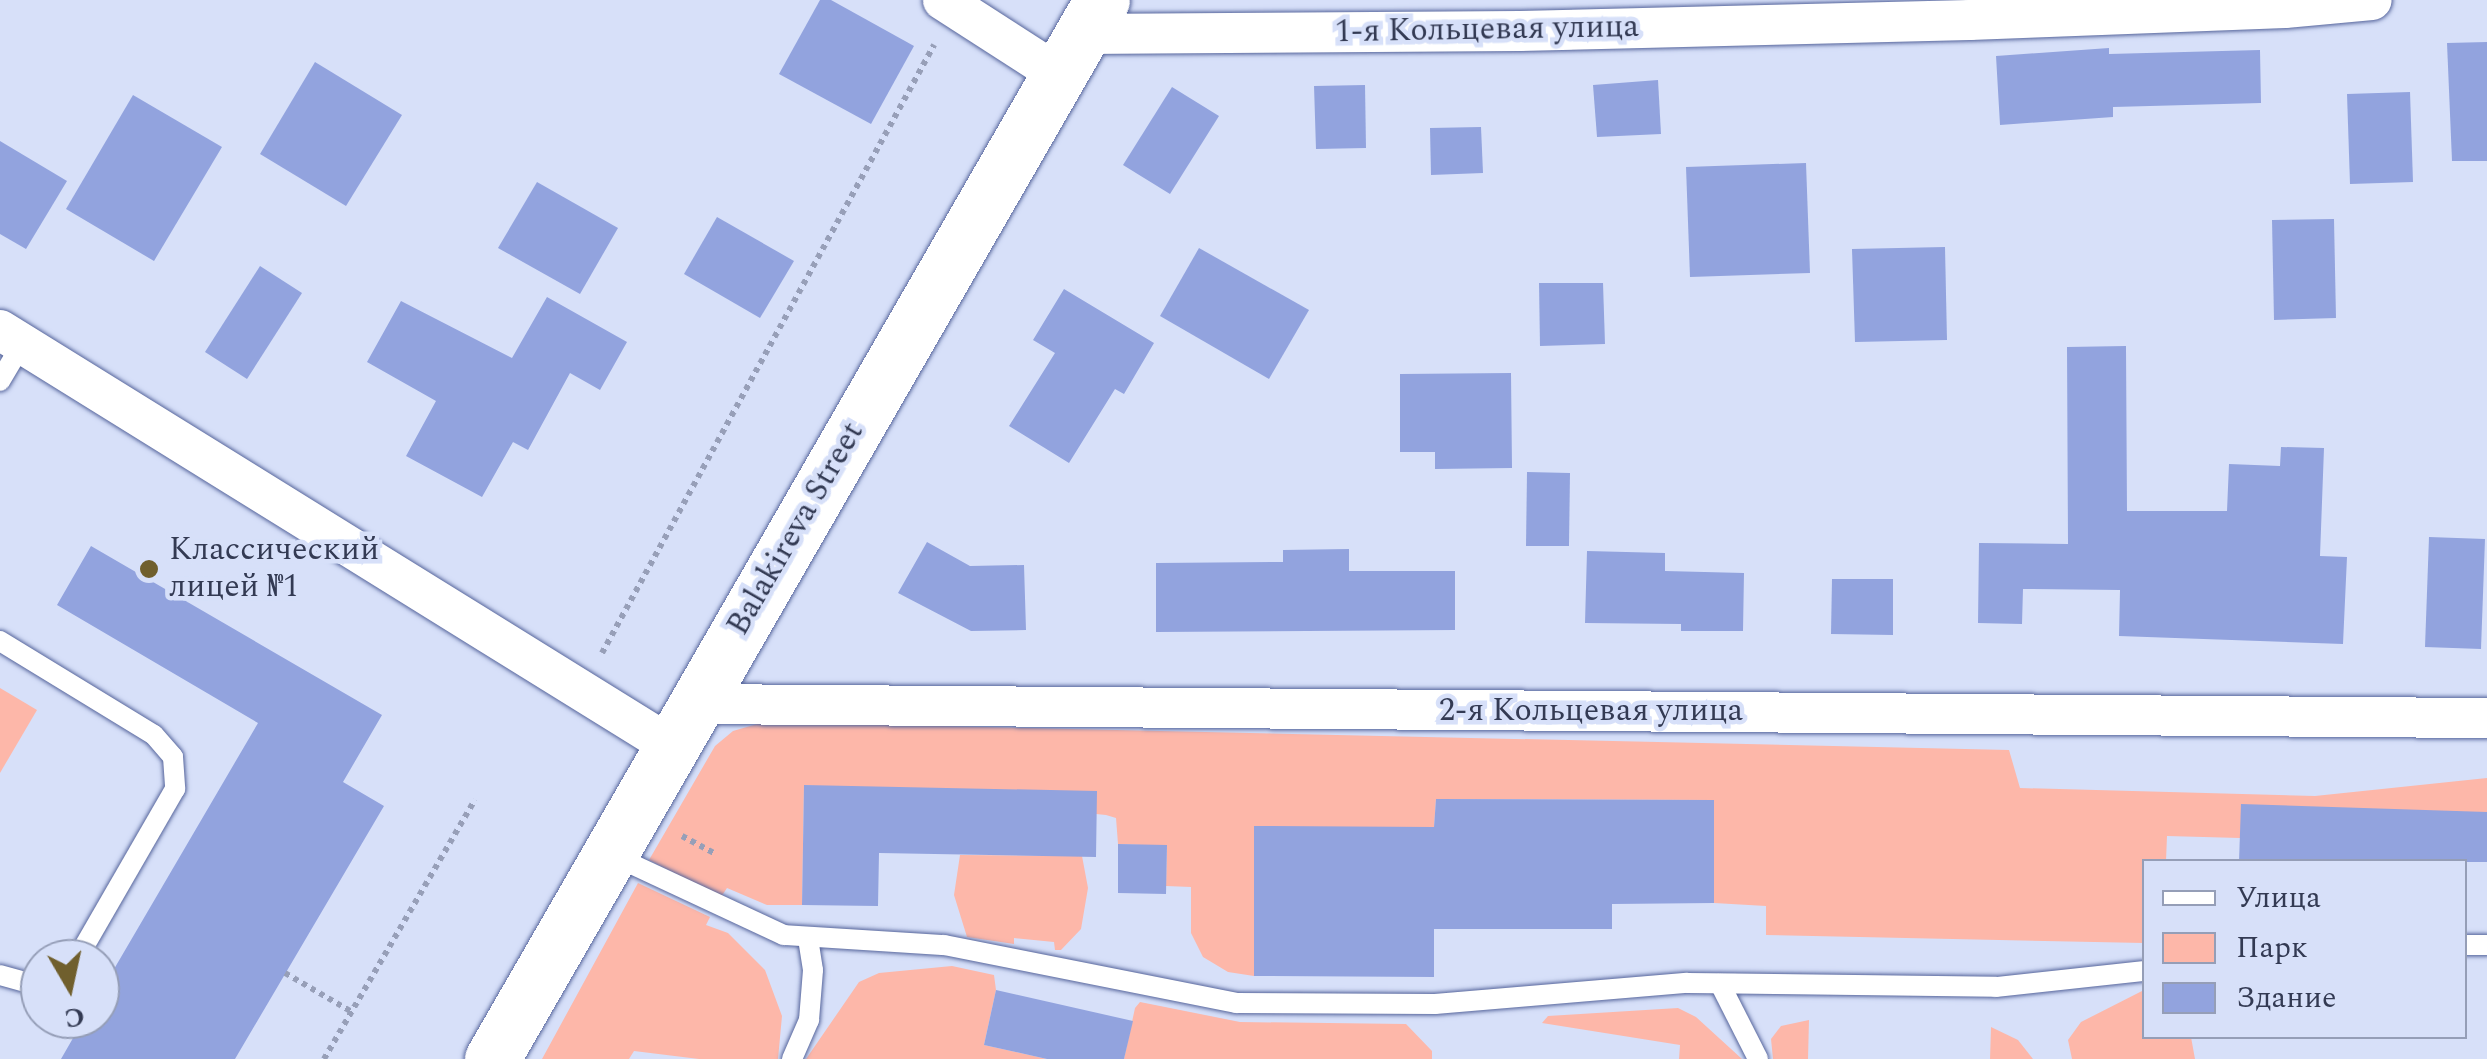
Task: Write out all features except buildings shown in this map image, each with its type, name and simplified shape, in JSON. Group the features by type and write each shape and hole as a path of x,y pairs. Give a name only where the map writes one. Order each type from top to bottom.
{"street":[{"name":"1-я Кольцевая улица","path":"1081,36 1970,20 2285,8 2372,0"},
{"path":"949,4 1081,36"},
{"name":"Balakireva Street","path":"492,1059 1081,36"},
{"path":"11,337 582,690 683,725"},
{"name":"2-я Кольцевая улица","path":"683,725 2487,718"}],"lane":[{"path":"0,381 11,337"},
{"path":"0,641 154,736 173,757 175,789 89,939"},
{"path":"608,853 762,926 808,940 944,945 1256,1004 1435,1004 1720,984 1996,987 2142,971"},
{"path":"792,1059 809,1020 812,970 808,940"},
{"path":"1720,984 1758,1059"}],"path":[{"path":"582,690 949,4"},
{"path":"324,1059 475,800"},
{"path":"285,973 352,1012"}],"green space":[{"path":"0,688 37,710 0,773"},
{"path":"764,722 2009,750 2020,788 2315,796 2487,778 2487,812 2240,838 2167,836 2166,859 2142,859 2142,943 1766,935 1766,906 1714,903 1714,800 1436,799 1434,827 1254,827 1254,976 1228,972 1203,957 1191,933 1191,887 1166,886 1167,846 1118,844 1116,818 1106,815 804,785 802,905 767,905 727,888 721,897 649,860 715,746 733,731"},
{"path":"960,855 1082,856 1088,888 1081,929 1061,950 1055,950 1054,942 1014,938 1014,944 967,937 954,895"},
{"path":"638,883 710,917 706,925 728,933 765,970 782,1016 778,1059 699,1059 634,1051 629,1059 542,1059"},
{"path":"952,966 994,975 996,990 984,1045 1047,1059 806,1059 859,982 879,973"},
{"path":"2142,991 2142,1039 2191,1039 2195,1059 2072,1059 2068,1040 2081,1022"},
{"path":"1140,1002 1240,1022 1406,1024 1432,1051 1432,1059 1124,1059 1135,1008"},
{"path":"1678,1008 1696,1017 1742,1059 1679,1059 1680,1045 1542,1023 1548,1016"},
{"path":"1809,1020 1808,1059 1773,1059 1771,1039 1781,1026"},
{"path":"1991,1027 2018,1040 2033,1059 1990,1059"}],"place":[{"name":"Классический лицей №1","path":"149,569"}]}
